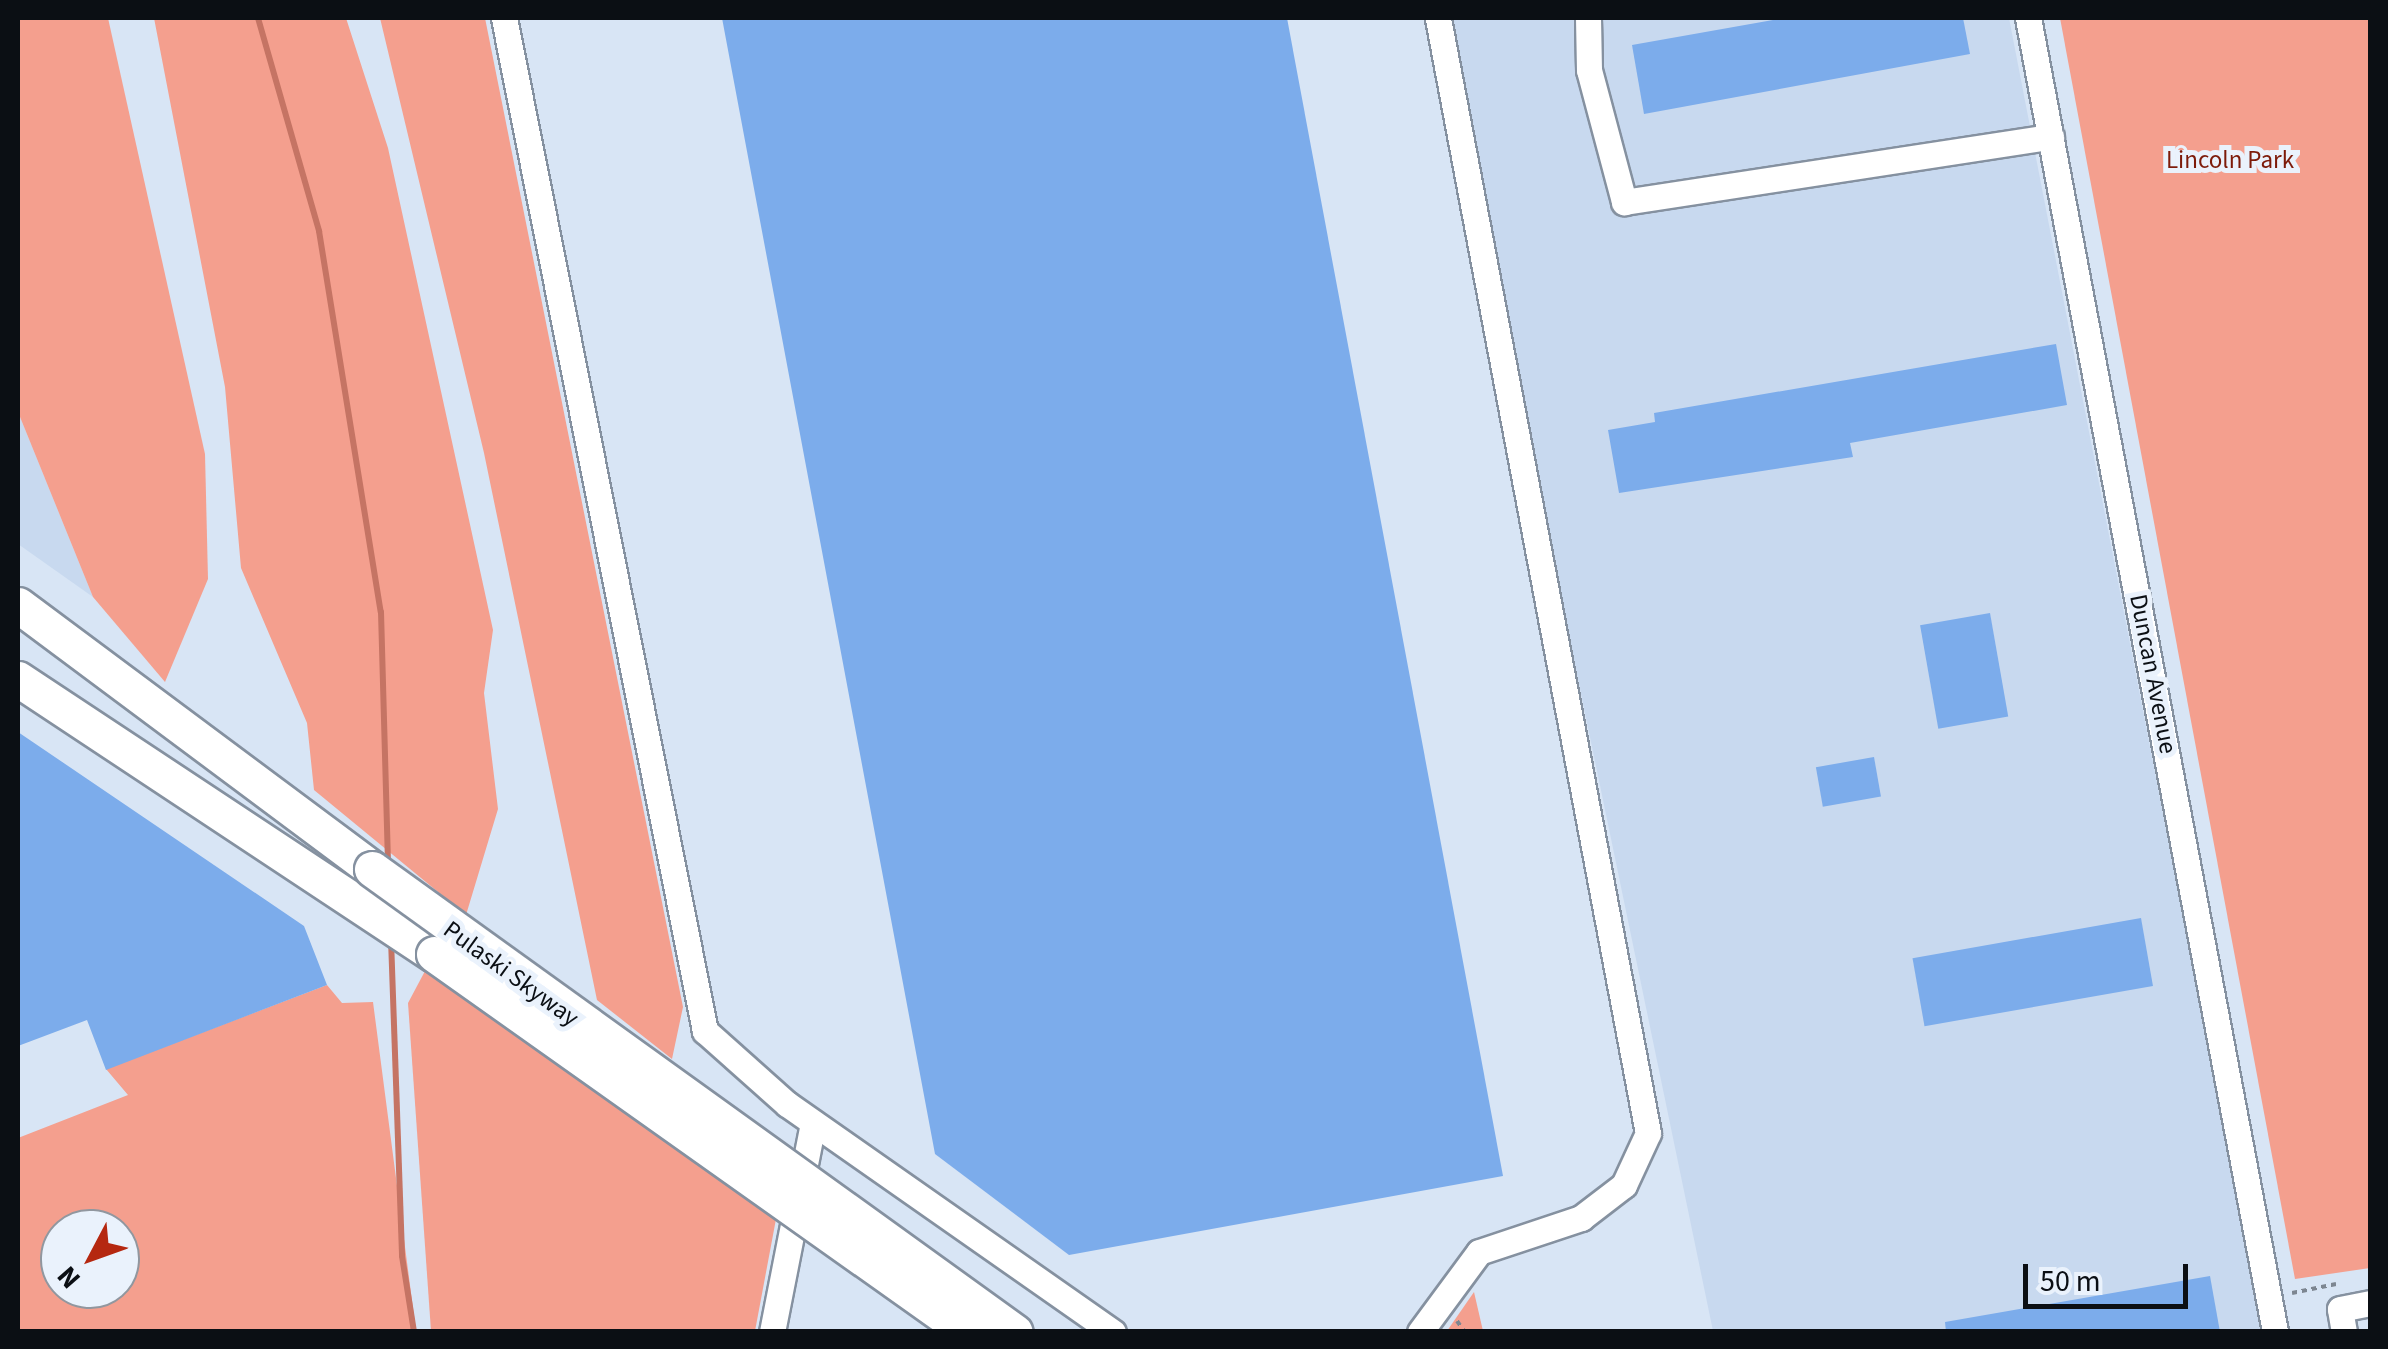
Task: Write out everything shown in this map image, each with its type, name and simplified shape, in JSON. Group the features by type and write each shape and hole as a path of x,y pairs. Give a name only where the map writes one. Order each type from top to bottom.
{"highway":[{"name":"Pulaski Skyway","path":"18,605 272,788 474,948 1014,1332"},
{"name":"Pulaski Skyway","path":"18,678 434,954 967,1332"}],"street":[{"path":"504,18 686,967 721,1052 1079,1322 1113,1332"},
{"path":"1420,1332 1479,1252 1582,1218 1624,1184 1648,1132 1438,18"},
{"path":"1588,18 1589,70 1624,202 2051,137"},
{"name":"Duncan Avenue","path":"2028,18 2276,1332"},
{"path":"772,1332 813,1124"},
{"path":"2344,1332 2340,1309 2370,1303"}],"path":[{"path":"2269,1298 2355,1280"}],"shaded area":[{"path":"1441,18 2009,18 2263,1331 1713,1331"},
{"path":"18,412 93,597 18,544"}],"green space":[{"path":"18,18 108,18 205,454 208,579 165,682 93,597 18,412"},
{"path":"154,18 346,18 388,148 493,630 484,693 498,809 466,915 314,790 307,723 241,568 225,387"},
{"path":"380,18 485,18 683,1007 672,1059 597,1000 484,453"},
{"name":"Lincoln Park","path":"2060,18 2370,18 2370,1268 2295,1279"},
{"path":"425,971 776,1219 755,1331 431,1331 408,1003"},
{"path":"327,985 342,1003 373,1002 416,1331 18,1332 18,1138 128,1095 106,1069"},
{"path":"1474,1292 1483,1331 1447,1331"}],"building":[{"path":"722,18 1287,18 1503,1176 1069,1255 935,1154"},
{"path":"1784,18 1963,18 1970,54 1644,114 1632,45"},
{"path":"2056,344 2067,405 1850,443 1853,457 1619,493 1608,430 1655,422 1654,413"},
{"path":"1990,613 2008,716 1938,729 1920,625"},
{"path":"18,732 304,926 327,985 106,1070 87,1020 18,1046"},
{"path":"1874,757 1881,796 1823,807 1816,767"},
{"path":"2141,918 2153,986 1925,1026 1913,958"},
{"path":"2210,1276 2220,1332 1946,1332 1945,1322"}],"waterway":[{"path":"258,18 319,231 381,612 388,867"},
{"path":"391,939 402,1256 414,1332"}]}
